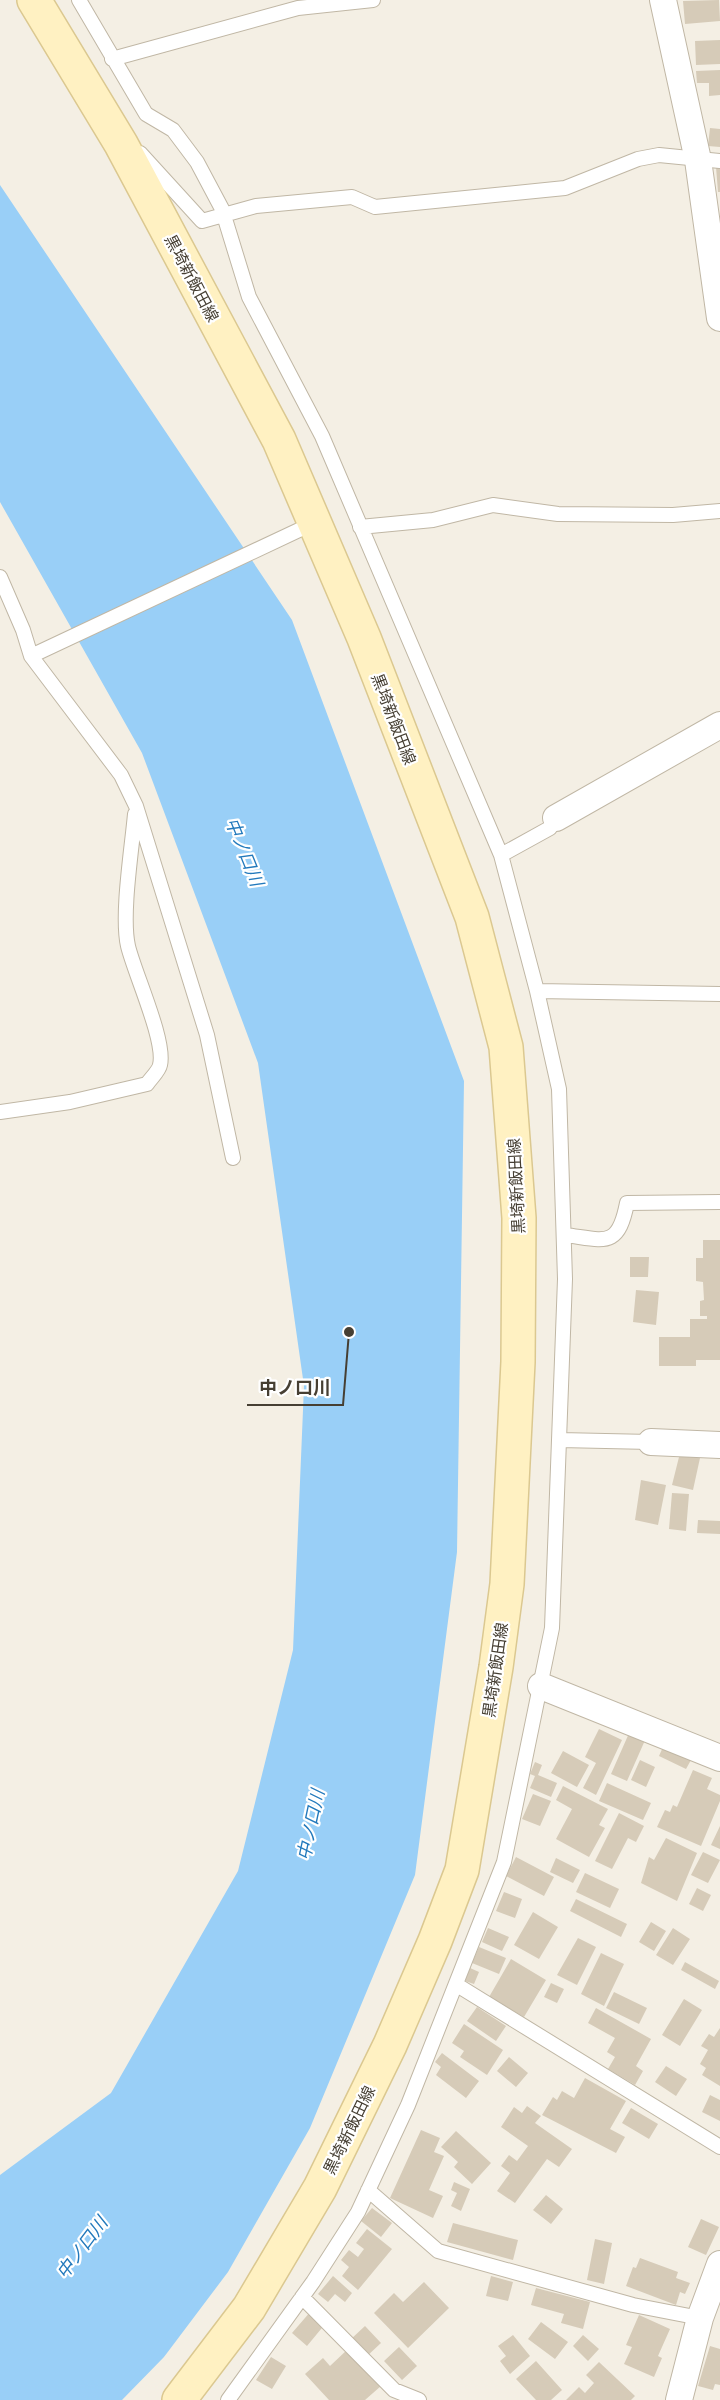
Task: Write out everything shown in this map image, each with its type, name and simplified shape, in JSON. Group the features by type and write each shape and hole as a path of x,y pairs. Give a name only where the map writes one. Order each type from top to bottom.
{"main road":[{"name":"黒埼新飯田線","path":"34,0 121,144 279,440 310,526 472,917 506,1047 519,1218 518,1362 507,1584 496,1668 462,1870 435,1941 390,2045 320,2188 249,2308 179,2400"}],"street":[{"path":"663,0 709,160 720,318"},
{"path":"556,818 720,725"},
{"path":"651,1442 720,1445"},
{"path":"541,1686 720,1758"},
{"path":"679,2400 710,2324 720,2264"}],"lane":[{"path":"79,0 146,114 173,130 197,162 224,214 249,297 322,436 501,855 537,991 559,1089 565,1235 552,1628 504,1862 408,2105 358,2212 302,2297 228,2400"},
{"path":"112,59 298,8 373,0"},
{"path":"121,144 137,150 202,221 256,206 352,197 375,207 565,188 638,159 659,155 709,160"},
{"path":"360,527 433,520 493,505 558,514 673,514 720,511"},
{"path":"31,656 310,526"},
{"path":"0,577 23,630 31,656 121,775 136,806 207,1035 233,1158"},
{"path":"0,1112 70,1102 147,1084 160,1066 160,1050 142,983 128,946 126,927 136,806"},
{"path":"501,855 550,828 556,818"},
{"path":"537,991 720,994"},
{"path":"565,1235 609,1239 616,1235 627,1203 720,1202"},
{"path":"560,1440 651,1442"},
{"path":"457,1985 720,2147"},
{"path":"368,2190 438,2251 710,2324"},
{"path":"302,2297 394,2390 419,2400"}],"water":[{"path":"0,185 292,620 464,1081 457,1552 415,1875 310,2128 228,2272 164,2357 122,2400 0,2400 0,2175 111,2093 238,1871 293,1650 304,1386 258,1063 142,753 0,502"}],"building":[{"path":"719,0 720,21 685,24 683,1"},
{"path":"720,40 720,64 696,65 695,41"},
{"path":"720,70 720,95 709,96 709,83 697,83 696,71"},
{"path":"710,128 720,129 720,147 708,146"},
{"path":"716,167 720,167 720,192 718,192"},
{"path":"703,1240 720,1240 720,1360 696,1360 696,1366 659,1366 659,1337 690,1337 690,1319 707,1319 707,1316 700,1316 700,1301 704,1300 703,1282 696,1281 696,1258 703,1258"},
{"path":"630,1257 649,1257 648,1277 630,1277"},
{"path":"636,1290 659,1292 656,1325 633,1322"},
{"path":"680,1453 700,1458 693,1490 672,1485"},
{"path":"641,1480 666,1485 658,1525 635,1520"},
{"path":"672,1493 689,1494 686,1531 669,1529"},
{"path":"698,1520 720,1521 720,1534 697,1533"},
{"path":"599,1729 622,1740 596,1795 583,1788 596,1763 585,1757"},
{"path":"630,1731 646,1738 627,1781 611,1774"},
{"path":"663,1747 691,1760 686,1769 659,1756"},
{"path":"563,1751 589,1765 577,1787 551,1773"},
{"path":"640,1760 655,1767 646,1787 631,1780"},
{"path":"535,1762 542,1765 538,1775 557,1783 551,1797 530,1788 535,1776 530,1774"},
{"path":"693,1770 712,1778 707,1789 720,1795 720,1801 701,1846 657,1827 665,1810 670,1812 673,1805 677,1807"},
{"path":"607,1783 651,1803 643,1820 599,1801"},
{"path":"563,1786 608,1809 599,1825 605,1828 589,1857 556,1839 572,1809 556,1800"},
{"path":"533,1794 551,1801 540,1826 522,1819"},
{"path":"619,1813 644,1826 636,1842 628,1838 612,1869 595,1861"},
{"path":"720,1826 720,1849 711,1845"},
{"path":"666,1838 697,1853 677,1901 641,1883 649,1857 654,1860"},
{"path":"703,1852 720,1860 708,1883 691,1875"},
{"path":"516,1857 554,1877 544,1896 506,1876"},
{"path":"556,1858 580,1870 573,1883 550,1872"},
{"path":"585,1873 619,1889 610,1908 576,1892"},
{"path":"697,1888 711,1895 703,1911 689,1904"},
{"path":"504,1892 522,1899 515,1918 496,1911"},
{"path":"576,1899 627,1924 621,1937 570,1911"},
{"path":"533,1912 558,1927 539,1959 514,1945"},
{"path":"651,1922 666,1931 654,1951 639,1942"},
{"path":"488,1928 509,1937 502,1951 482,1942"},
{"path":"673,1928 690,1939 673,1965 656,1955"},
{"path":"578,1938 596,1947 577,1985 557,1975"},
{"path":"479,1947 506,1958 499,1974 472,1963"},
{"path":"601,1953 624,1964 604,2006 581,1994"},
{"path":"511,1959 546,1980 524,2017 489,1997"},
{"path":"685,1962 719,1981 715,1989 681,1970"},
{"path":"470,1968 479,1972 474,1984 465,1981"},
{"path":"551,1983 564,1989 557,2003 544,1997"},
{"path":"614,1992 647,2008 639,2024 606,2008"},
{"path":"684,1999 702,2010 680,2046 662,2035"},
{"path":"477,2007 506,2026 496,2041 467,2021"},
{"path":"596,2008 651,2039 636,2066 643,2071 635,2085 608,2069 615,2057 607,2052 615,2038 588,2023"},
{"path":"464,2024 503,2050 487,2075 460,2057 464,2051 452,2043"},
{"path":"720,2028 720,2086 702,2075 706,2068 700,2064 708,2050 701,2046 709,2034 714,2037"},
{"path":"442,2053 479,2081 466,2098 436,2075 441,2067 435,2062"},
{"path":"509,2057 528,2073 516,2087 497,2071"},
{"path":"666,2066 687,2079 676,2096 655,2082"},
{"path":"585,2078 626,2101 610,2129 625,2137 616,2153 542,2115 553,2097 557,2100 562,2091 574,2098"},
{"path":"710,2095 720,2100 720,2121 702,2112"},
{"path":"527,2106 541,2116 535,2123 572,2149 559,2167 547,2159 515,2203 497,2191 510,2173 501,2166 509,2155 517,2161 528,2146 501,2127 514,2107 522,2113"},
{"path":"631,2108 658,2124 649,2139 622,2123"},
{"path":"421,2130 440,2138 434,2152 444,2156 429,2190 443,2196 433,2218 390,2198"},
{"path":"456,2131 491,2163 472,2184 454,2167 458,2162 441,2147"},
{"path":"454,2182 470,2189 461,2211 451,2206 457,2193 451,2190"},
{"path":"546,2195 563,2209 551,2224 533,2210"},
{"path":"372,2208 392,2223 381,2237 361,2221"},
{"path":"701,2219 719,2227 706,2255 688,2247"},
{"path":"453,2223 518,2240 513,2260 447,2242"},
{"path":"367,2229 392,2249 358,2290 342,2276 349,2267 341,2260 349,2250 358,2257 364,2249 356,2243"},
{"path":"595,2239 612,2243 604,2284 587,2280"},
{"path":"640,2258 678,2272 676,2278 690,2283 685,2294 680,2292 676,2305 626,2286 633,2267 636,2268"},
{"path":"333,2276 352,2293 345,2302 335,2294 328,2302 318,2294"},
{"path":"491,2276 513,2282 508,2301 486,2296"},
{"path":"424,2282 449,2308 408,2348 374,2313 394,2293 403,2302"},
{"path":"536,2288 590,2302 583,2329 561,2323 564,2314 531,2305"},
{"path":"311,2311 326,2323 307,2346 292,2333"},
{"path":"639,2315 670,2329 658,2356 662,2358 654,2377 624,2364 632,2347 626,2345"},
{"path":"541,2322 568,2342 555,2359 528,2339"},
{"path":"365,2326 381,2343 366,2357 350,2340"},
{"path":"513,2335 530,2356 510,2374 500,2361 506,2356 498,2346"},
{"path":"583,2335 599,2349 588,2361 573,2346"},
{"path":"710,2346 720,2349 720,2385 715,2384 713,2390 698,2386"},
{"path":"399,2347 417,2366 402,2380 384,2361"},
{"path":"348,2349 381,2386 365,2400 329,2400 305,2374 323,2358 330,2366"},
{"path":"271,2357 286,2366 272,2389 256,2380"},
{"path":"536,2361 562,2390 551,2400 536,2400 516,2379"},
{"path":"599,2362 635,2396 631,2400 566,2400 579,2387 585,2393 594,2383 586,2375"}],"place":[{"name":"中ノ口川","path":"349,1332"}]}
